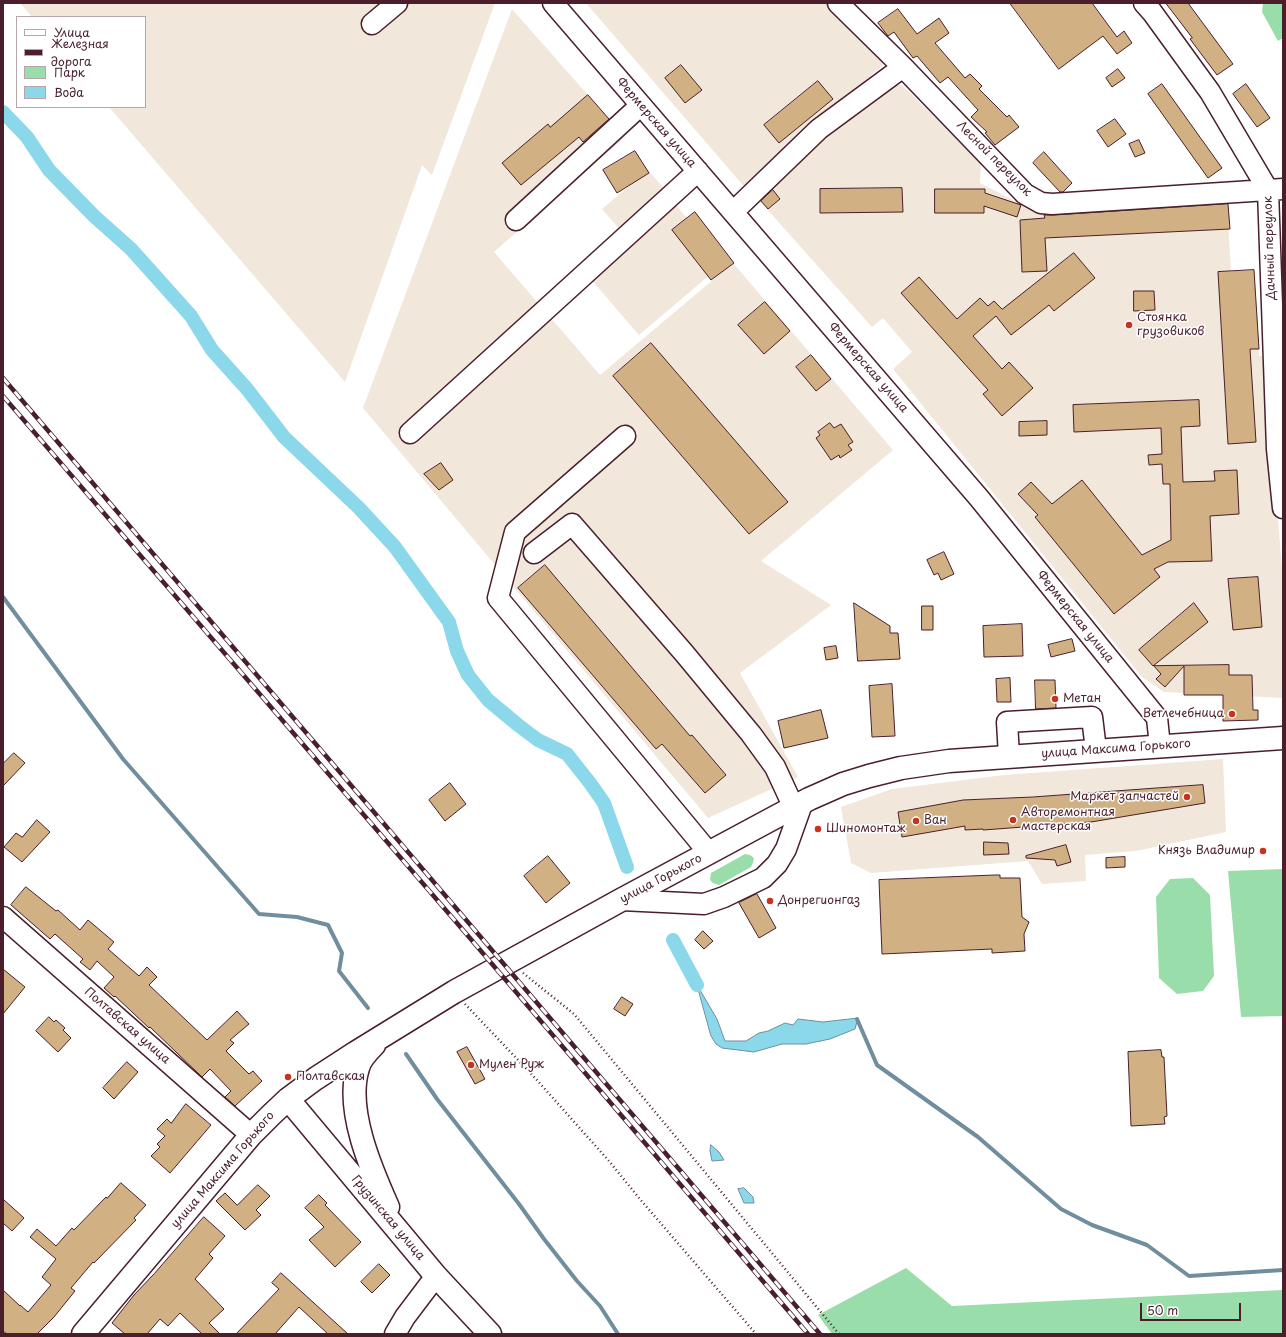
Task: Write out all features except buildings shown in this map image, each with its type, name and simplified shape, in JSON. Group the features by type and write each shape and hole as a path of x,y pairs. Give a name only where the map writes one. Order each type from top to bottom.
{"main road":[{"name":"улица Максима Горького","path":"949,761 1283,738"},
{"name":"улица Горького","path":"387,1033 454,992 621,900 798,806 843,784 901,768 949,761"},
{"name":"улица Максима Горького","path":"83,1334 251,1135 271,1115 288,1099 315,1079 387,1033"},
{"path":"387,1033 369,1050 358,1066 355,1079 355,1095 358,1121 376,1182 390,1211 408,1241"},
{"name":"Грузинская улица","path":"288,1099 436,1276 490,1334"}],"street":[{"path":"372,24 397,3"},
{"name":"Лесной переулок","path":"838,3 903,67 1025,194 1040,203 1052,204 1276,189"},
{"name":"Дачный переулок","path":"1144,3 1210,92 1276,189 1277,449 1283,508"},
{"name":"Фермерская улица","path":"556,4 979,498 1157,718 1160,746"},
{"path":"733,212 819,130 903,67"},
{"path":"516,220 641,105"},
{"path":"410,433 698,171"},
{"path":"625,436 515,532 498,598 709,853"},
{"path":"534,553 572,524 684,653 751,734 775,767 798,806 786,849 777,864 763,878 724,897 704,904 621,900"},
{"path":"1009,756 1007,722 1092,717 1096,750"},
{"name":"Полтавская улица","path":"3,917 251,1135"},
{"path":"395,1334 436,1276"}],"path":[{"path":"509,962 574,1014 839,1334"},
{"path":"454,992 536,1079 599,1149 639,1198 756,1334"}],"shaded area":[{"path":"20,3 495,3 432,175 422,165 345,382 110,108 146,108 146,16 31,16"},
{"path":"586,3 827,3 887,61 747,190"},
{"path":"512,9 625,137 494,252 600,375 733,263 893,450 761,561 831,605 740,673 798,777 708,818 363,408"},
{"path":"884,85 902,85 981,163 980,183 1035,211 1042,211 1042,206 1227,204 1231,272 1253,271 1259,356 1265,356 1283,582 1283,698 1164,692 1142,677 893,369 912,352 883,318 872,327 758,199"},
{"path":"648,170 667,192 621,231 602,209"},
{"path":"674,203 725,262 639,335 589,277"},
{"path":"1223,759 1226,832 1136,851 1085,855 1086,881 1042,884 1028,861 871,873 851,863 841,807 892,789 1004,775"}],"green space":[{"path":"1263,3 1283,3 1283,38 1278,41 1262,12"},
{"path":"745,854 754,858 751,867 719,885 710,880 711,873"},
{"path":"1283,869 1283,1016 1241,1017 1228,871"},
{"path":"1193,878 1210,895 1214,976 1203,991 1177,994 1159,978 1156,897 1170,879"},
{"path":"906,1268 952,1306 1283,1290 1283,1334 832,1334 818,1315"}],"water":[{"path":"697,985 717,1019 725,1041 746,1041 759,1033 768,1031 785,1023 793,1025 798,1019 823,1022 858,1018 855,1029 830,1039 806,1044 782,1044 754,1052 722,1048 716,1044 711,1036"},
{"path":"711,1145 719,1152 724,1160 712,1161 710,1151"},
{"path":"744,1188 753,1197 754,1203 744,1203 738,1189"}],"waterway":[{"path":"3,112 27,137 49,170 94,216 131,249 191,316 212,350 247,389 284,437 359,508 395,547 449,622 457,651 468,675 488,700 538,740 567,754 604,803 627,867"},
{"path":"3,597 123,759 259,914 297,917 328,925 342,953 339,971 368,1008"},
{"path":"673,940 697,985"},
{"path":"857,1019 877,1065 978,1137 1061,1209 1092,1225 1147,1245 1189,1276 1283,1270"},
{"path":"406,1054 437,1099 519,1204 544,1239 577,1281 600,1306 618,1334"}],"railway":[{"path":"3,378 820,1334"},
{"path":"3,396 469,937 808,1334"}],"place":[{"name":"Стоянка грузовиков","path":"1129,325"},
{"name":"Метан","path":"1055,699"},
{"name":"Ветлечебница","path":"1232,714"},
{"name":"Маркет запчастей","path":"1187,797"},
{"name":"Авторемонтная мастерская","path":"1013,820"},
{"name":"Ван","path":"916,821"},
{"name":"Шиномонтаж","path":"818,829"},
{"name":"Князь Владимир","path":"1263,851"},
{"name":"Донрегионгаз","path":"770,901"},
{"name":"Мулен Руж","path":"471,1065"},
{"name":"Полтавская","path":"288,1077"}]}
